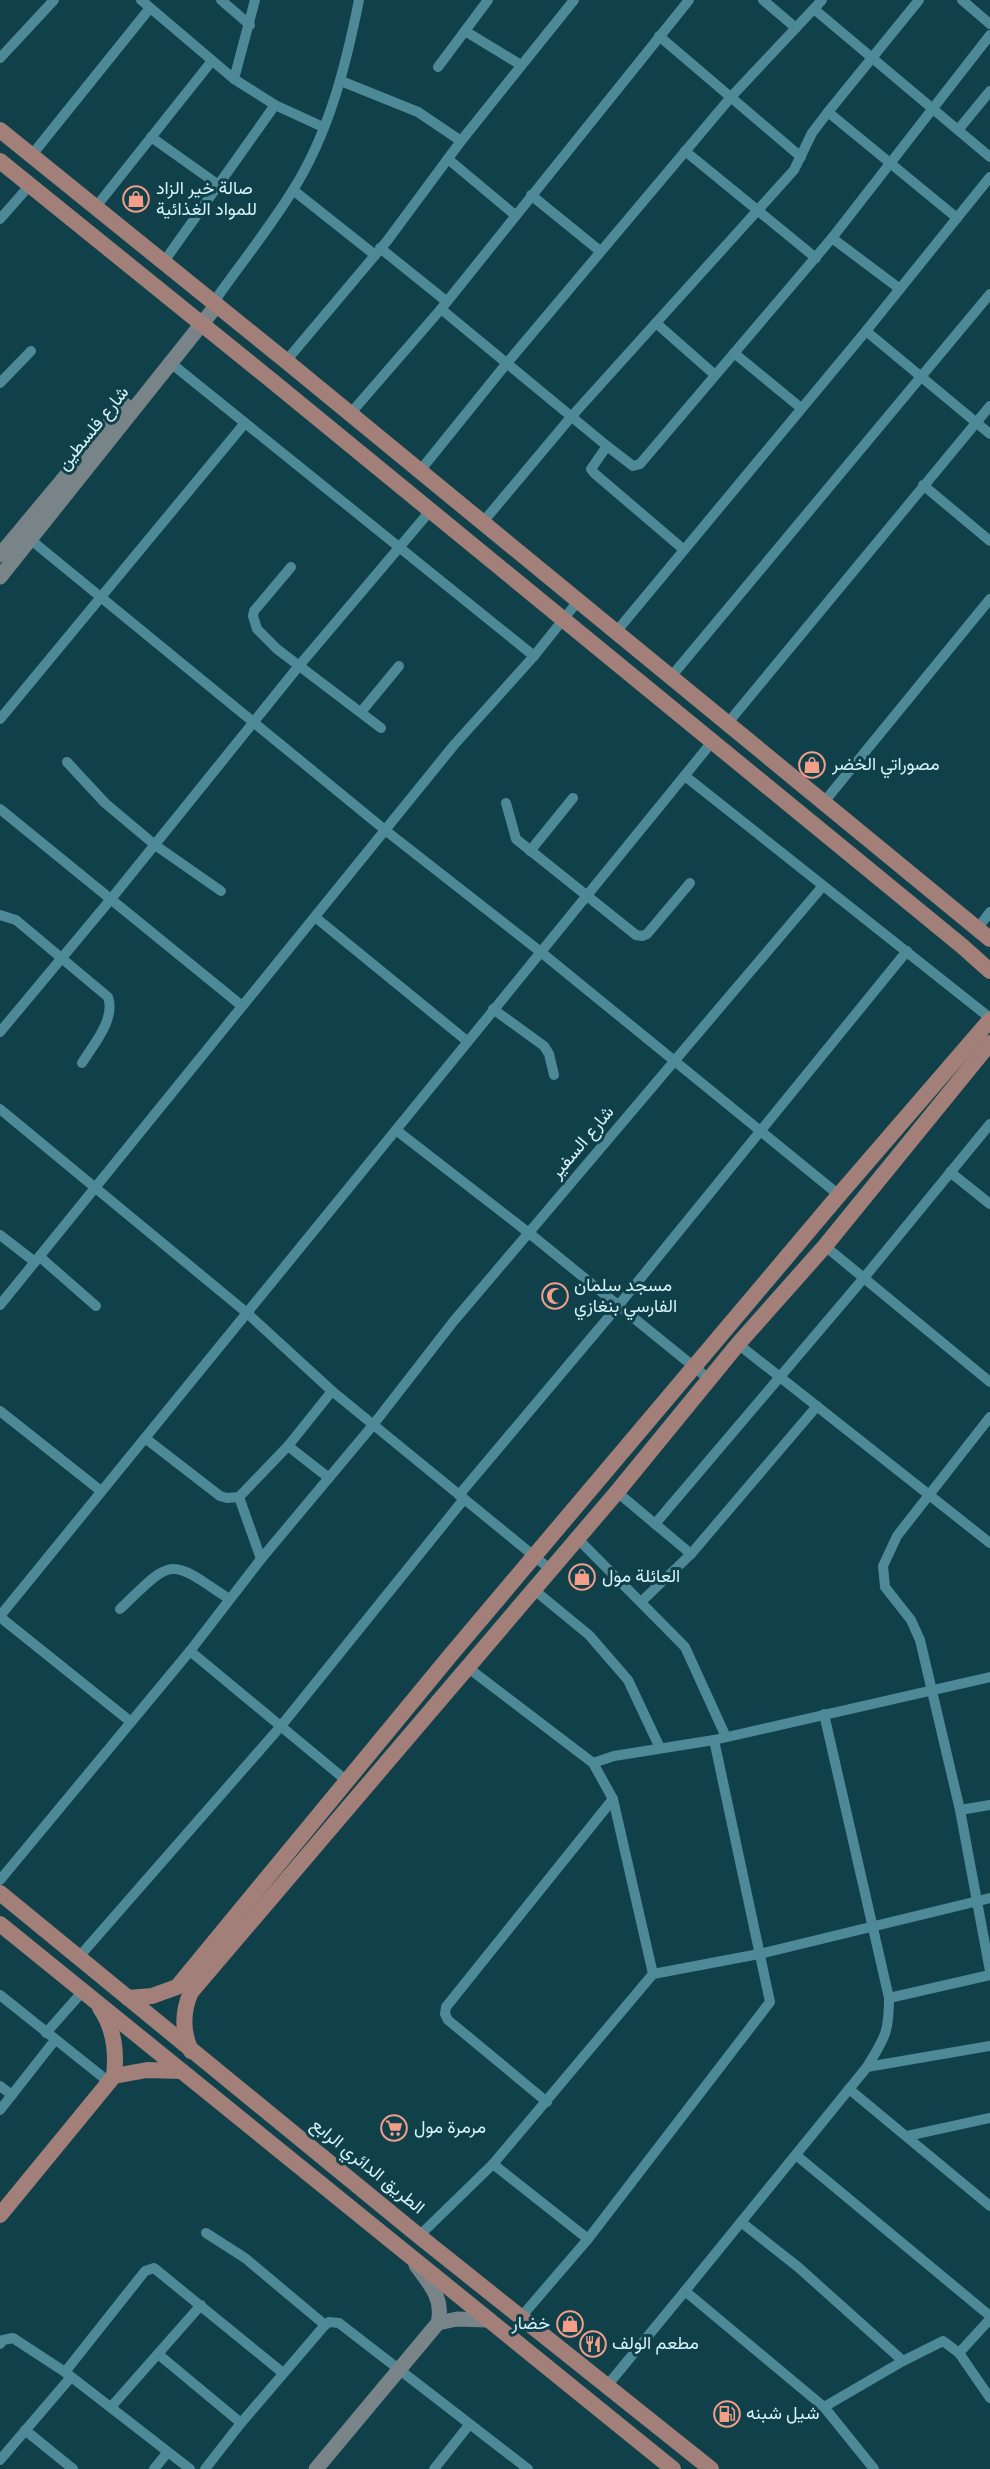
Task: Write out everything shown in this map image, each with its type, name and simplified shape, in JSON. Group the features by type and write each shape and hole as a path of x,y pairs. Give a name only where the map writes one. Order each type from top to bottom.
{"main road":[{"path":"0,130 163,263 214,301 419,472 984,933"},
{"path":"0,161 962,946 987,969 990,982"},
{"path":"128,1998 152,1996 177,1987 448,1657 535,1557 838,1195 990,1019"},
{"path":"191,2051 184,2021 191,1992 617,1492 738,1344 825,1246 990,1043"},
{"path":"896,1129 911,1141"},
{"path":"630,1443 647,1456"},
{"name":"الطريق الدائري الرابع","path":"0,1893 419,2236 711,2469"},
{"path":"0,1924 673,2469"},
{"path":"0,2215 112,2079 116,2056 113,2037 104,2012 96,2001"},
{"path":"112,2079 147,2070 181,2071"},
{"path":"494,2325 510,2323 517,2314"},
{"path":"540,2363 543,2351 555,2345"}],"street":[{"path":"0,58 54,0"},
{"path":"141,0 234,80 275,105 323,127"},
{"path":"221,0 249,25"},
{"path":"234,80 255,0"},
{"path":"214,301 293,190 323,127 341,81 359,0"},
{"path":"438,67 488,0"},
{"path":"286,361 378,251 461,141 574,0"},
{"path":"350,414 443,305 689,0"},
{"path":"763,0 796,28"},
{"path":"483,522 571,417 794,170 812,133 919,0"},
{"path":"962,0 990,24"},
{"path":"419,472 600,251 731,97 818,4 871,57 990,157"},
{"path":"31,156 150,8"},
{"path":"465,31 521,65"},
{"path":"293,190 378,251 571,417 633,466 640,464 816,258 990,35"},
{"path":"659,36 801,157"},
{"path":"95,208 211,62"},
{"path":"341,81 418,112 461,141"},
{"path":"958,130 990,91"},
{"path":"163,263 220,186 275,105"},
{"path":"828,112 957,218"},
{"path":"151,137 220,186"},
{"path":"686,151 816,258"},
{"path":"448,159 515,215"},
{"path":"616,632 866,331 990,177"},
{"path":"0,219 30,185"},
{"path":"531,195 600,251"},
{"path":"832,238 900,289"},
{"path":"670,678 990,294"},
{"name":"شارع فلسطين","path":"0,555 214,301"},
{"name":"شارع فلسطين","path":"0,577 172,364 198,322"},
{"path":"656,323 715,375"},
{"path":"866,331 922,375 990,434"},
{"path":"0,383 31,351"},
{"path":"734,352 801,408"},
{"path":"172,364 534,656"},
{"path":"727,724 990,406"},
{"path":"0,719 245,423"},
{"path":"608,446 591,469 683,549"},
{"path":"923,485 990,541"},
{"path":"0,1032 60,957 111,899 298,667 430,511"},
{"path":"30,540 838,1195"},
{"path":"291,567 254,611 253,616 257,629 298,667 381,728"},
{"path":"824,802 990,599"},
{"path":"0,1305 385,830 578,601"},
{"path":"361,712 399,666"},
{"path":"131,1722 0,1616 712,742"},
{"path":"67,762 101,799 155,845 221,891"},
{"path":"685,776 990,1019"},
{"path":"530,851 573,798"},
{"path":"506,803 516,838 636,935 642,936 652,928 690,882"},
{"path":"0,809 242,1006"},
{"name":"شارع السفير","path":"0,1880 190,1651 229,1599 373,1425 453,1322 822,887"},
{"path":"984,933 990,912"},
{"path":"0,915 16,920 108,997 111,1005 109,1018 82,1063"},
{"path":"315,917 467,1041"},
{"path":"78,1958 281,1726 461,1497 907,951"},
{"path":"492,1010 544,1046 549,1054 554,1075"},
{"path":"0,1109 247,1312 332,1391 550,1569"},
{"path":"655,1524 863,1279 990,1124"},
{"path":"396,1130 529,1233 709,1379"},
{"path":"950,1172 990,1204"},
{"path":"0,1235 38,1260 96,1306"},
{"path":"825,1246 990,1382"},
{"path":"738,1344 990,1543"},
{"path":"145,1438 220,1496 239,1497 288,1446 332,1391"},
{"path":"642,1601 691,1554 817,1406"},
{"path":"0,1411 101,1491"},
{"path":"890,1998 990,1973 960,1810 916,1629 885,1587 882,1576 883,1566 897,1536 990,1417"},
{"path":"288,1446 329,1478"},
{"path":"617,1492 691,1554"},
{"path":"239,1497 261,1559"},
{"path":"577,1538 642,1601 685,1647 726,1737"},
{"path":"120,1609 157,1573 173,1568 188,1570 229,1599"},
{"path":"533,1589 589,1635 628,1680 660,1748"},
{"path":"190,1651 347,1781"},
{"path":"467,1667 593,1763 613,1799 653,1974"},
{"path":"593,1763 614,1756 714,1740 990,1677"},
{"path":"606,2387 867,2067 888,2030 890,1998 824,1714"},
{"path":"517,2314 588,2239 768,2008 770,1996 714,1740"},
{"path":"547,2102 448,2020 445,2014 446,2007 613,1799"},
{"path":"960,1810 990,1804"},
{"path":"419,2236 493,2164 653,1974 759,1954 990,1898"},
{"path":"0,2110 83,1991"},
{"path":"0,1995 51,2036 112,2079"},
{"path":"867,2067 990,2046"},
{"path":"0,2086 12,2095"},
{"path":"849,2089 990,2206"},
{"path":"907,2136 990,2118"},
{"path":"796,2155 990,2317 959,2353"},
{"path":"493,2164 588,2239"},
{"path":"741,2222 798,2267 903,2361"},
{"path":"206,2233 244,2258 325,2325"},
{"path":"316,2469 438,2323 440,2309 437,2296 410,2258"},
{"path":"0,2460 145,2271 150,2268 154,2268 201,2305 283,2373"},
{"path":"685,2290 824,2407 874,2469"},
{"path":"111,2407 201,2305"},
{"path":"438,2323 468,2318 494,2325"},
{"path":"205,2469 241,2422 330,2322 339,2323 528,2469"},
{"path":"0,2344 3,2340 13,2338 68,2374 190,2469"},
{"path":"824,2407 903,2361 943,2341 959,2353 990,2398"},
{"path":"158,2354 241,2422"},
{"path":"434,2469 469,2425"},
{"path":"25,2430 73,2469"},
{"path":"154,2469 167,2452"}],"place":[{"name":"صالة خير الزاد للمواد الغذائية","path":"136,199"},
{"name":"مصوراتي الخضر","path":"812,765"},
{"name":"مسجد سلمان الفارسي بنغازي","path":"555,1296"},
{"name":"العائلة مول","path":"582,1577"},
{"name":"مرمرة مول","path":"394,2128"},
{"name":"خضار","path":"570,2324"},
{"name":"مطعم الولف","path":"593,2344"},
{"name":"شيل شبنه","path":"727,2414"}]}
